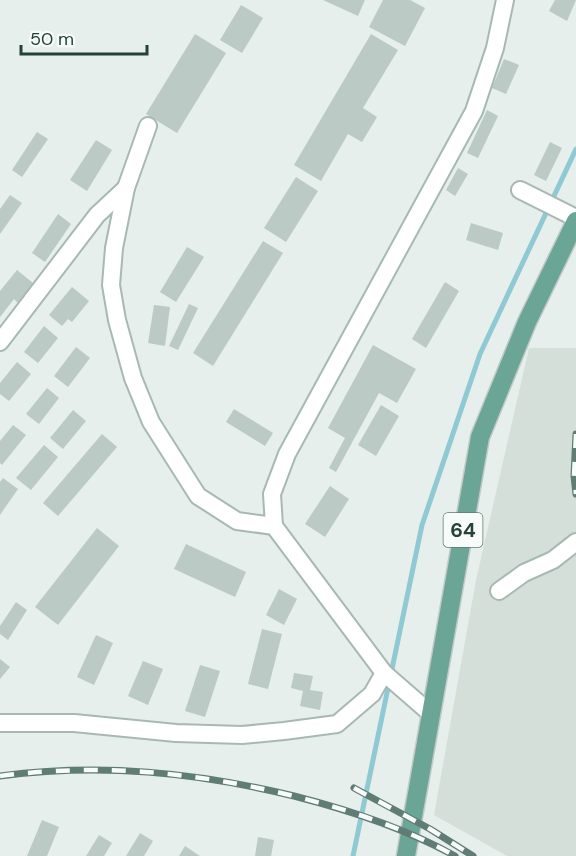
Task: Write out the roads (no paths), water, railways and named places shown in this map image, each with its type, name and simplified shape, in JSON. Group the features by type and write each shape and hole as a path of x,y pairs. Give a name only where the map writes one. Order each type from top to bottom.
{"main road":[{"name":"64","path":"406,856 480,437 572,217"}],"street":[{"path":"430,713 384,673 274,526 272,494 286,454 474,111 495,48 505,0"},
{"path":"148,126 126,188 114,248 111,285 117,320 133,378 151,422 198,496 237,521 274,526"},
{"path":"0,342 97,215 126,188"},
{"path":"520,190 572,217"},
{"path":"499,591 524,573 553,560 576,542"},
{"path":"0,723 75,723 198,734 242,735 284,731 337,724 372,694 384,673"}],"waterway":[{"path":"353,856 422,525 480,354 576,149"}],"railway":[{"path":"576,434 574,476 576,494"},
{"path":"0,776 38,772 111,770 220,781 335,807 397,828 455,856"},
{"path":"354,788 430,829 473,856"}]}
